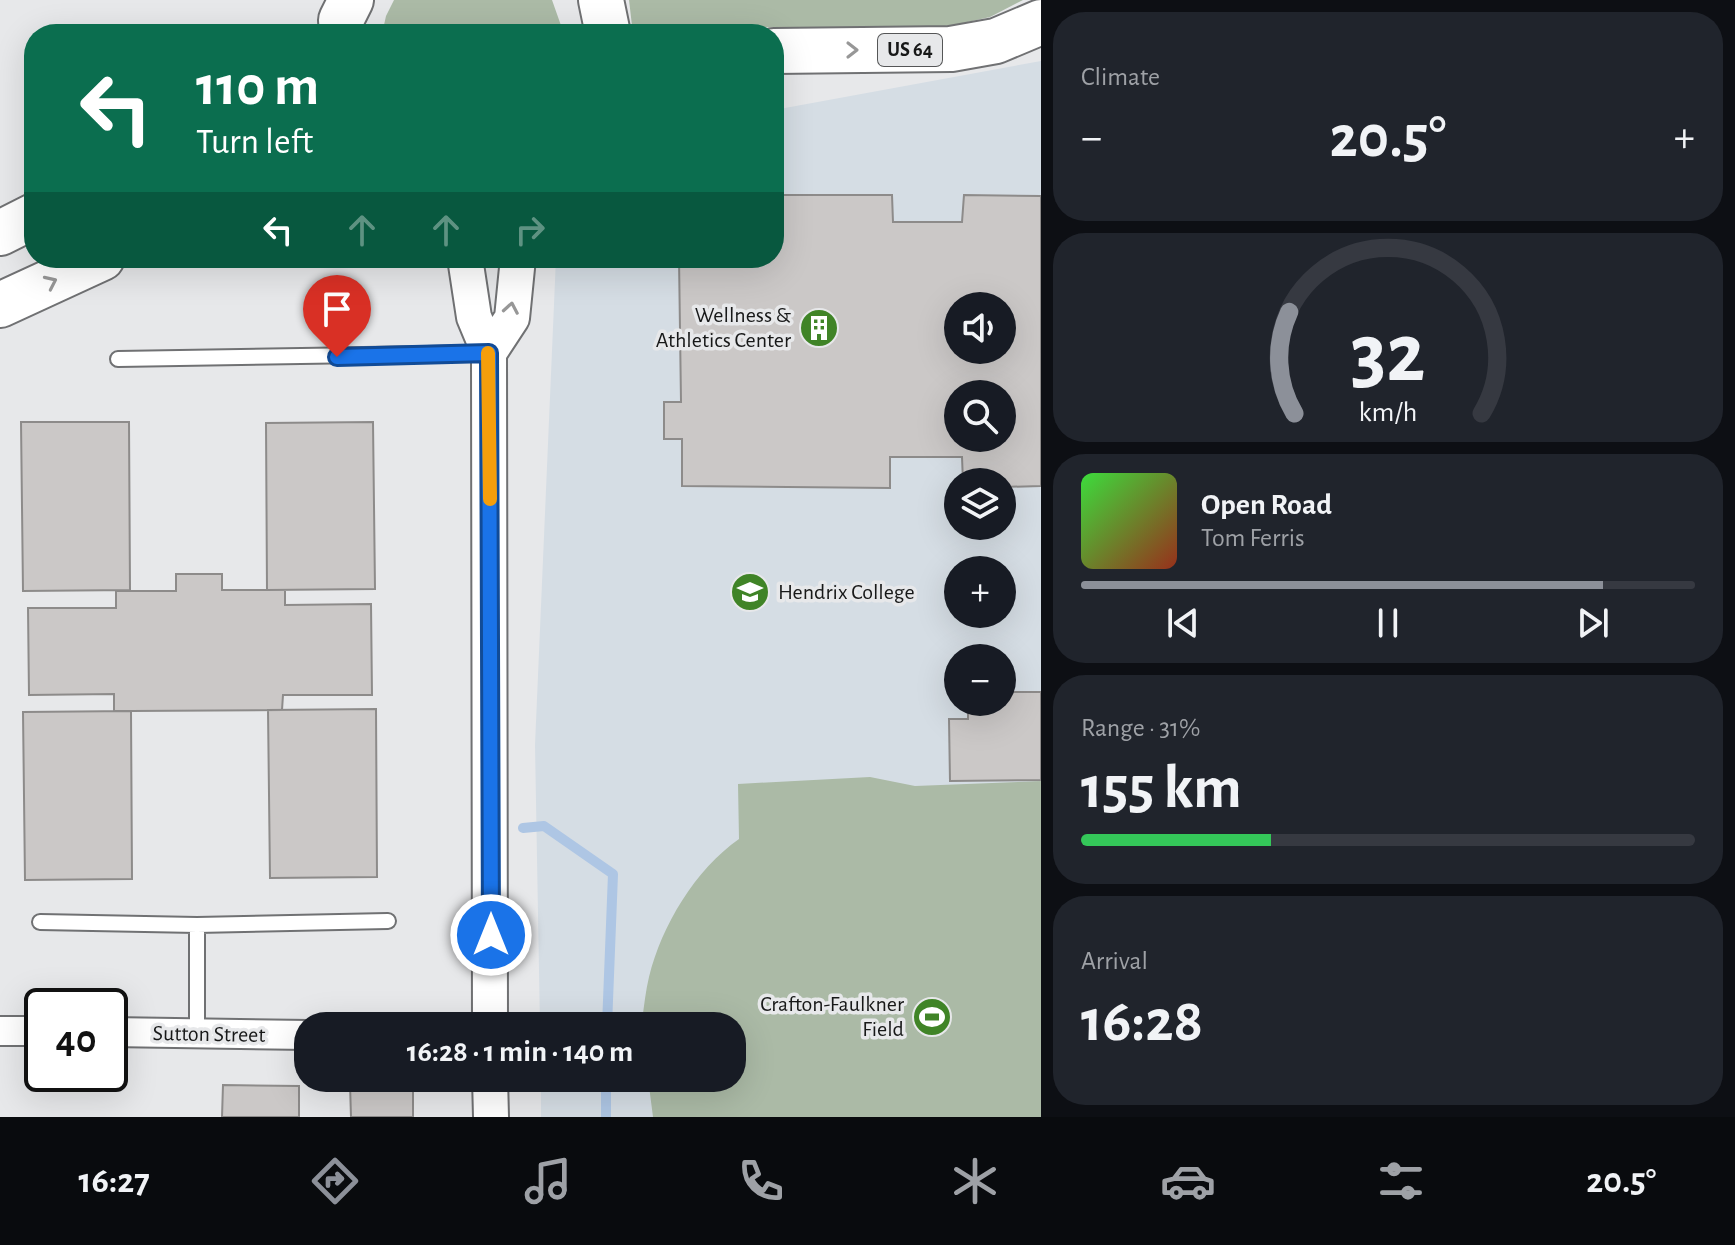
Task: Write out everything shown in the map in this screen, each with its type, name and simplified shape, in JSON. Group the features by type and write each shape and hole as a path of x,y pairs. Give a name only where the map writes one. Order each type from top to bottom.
{"main road":[{"path":"601,0 606,24"},
{"name":"US 64","path":"784,51 951,49 996,41 1041,22"},
{"path":"0,233 24,221"},
{"path":"0,305 80,268"}],"street":[{"path":"467,268 474,317 489,353 490,1012"},
{"path":"489,353 512,318 517,268"},
{"path":"0,1031 24,1031"},
{"name":"Sutton Street","path":"128,1032 294,1035"},
{"path":"490,1092 491,1117"}],"lane":[{"path":"118,359 489,353"},
{"path":"40,922 197,925 388,921"},
{"path":"197,925 197,1034"}],"shaded area":[{"name":"Hendrix College","path":"1041,61 1041,1117 541,1117 541,1092 746,1092 746,1012 540,1012 535,745 556,268 784,268 784,108"}],"green space":[{"path":"394,0 552,0 560,24 384,24"},
{"path":"629,0 1023,0 990,17 916,29 784,28 784,24 632,24"},
{"path":"870,777 915,786 1041,781 1041,1117 653,1117 650,1092 746,1092 746,1012 643,1012 655,957 682,900 708,866 739,839 738,784"}],"building":[{"name":"Wellness & Athletics Center","path":"784,195 892,195 893,222 962,222 964,195 1041,196 1041,486 1016,487 1016,468 962,468 962,457 890,457 890,488 682,486 682,439 664,439 664,402 681,402 679,268 784,268"},
{"path":"21,422 129,422 130,590 23,591"},
{"path":"373,422 375,589 267,590 266,423"},
{"path":"176,574 222,574 222,590 285,590 285,605 371,604 372,695 283,695 282,710 114,711 114,694 29,695 28,608 116,608 116,591 176,591"},
{"path":"1016,692 1041,692 1041,780 950,781 949,719 968,719 968,716 1016,716"},
{"path":"376,709 377,877 270,878 268,710"},
{"path":"131,711 132,879 25,880 23,712"},
{"path":"223,1085 294,1086 294,1092 299,1092 299,1117 222,1117"},
{"path":"350,1092 413,1092 413,1117 351,1117"}],"waterway":[{"path":"523,828 544,826 613,874 608,1012"},
{"path":"606,1092 606,1117"}],"slow traffic":[{"path":"488,353 490,499"}],"place":[{"name":"Wellness & Athletics Center","path":"819,328"},
{"name":"Hendrix College","path":"750,592"},
{"name":"Crafton-Faulkner Field","path":"932,1017"}],"route":[{"path":"337,357 489,353 491,935"}]}
